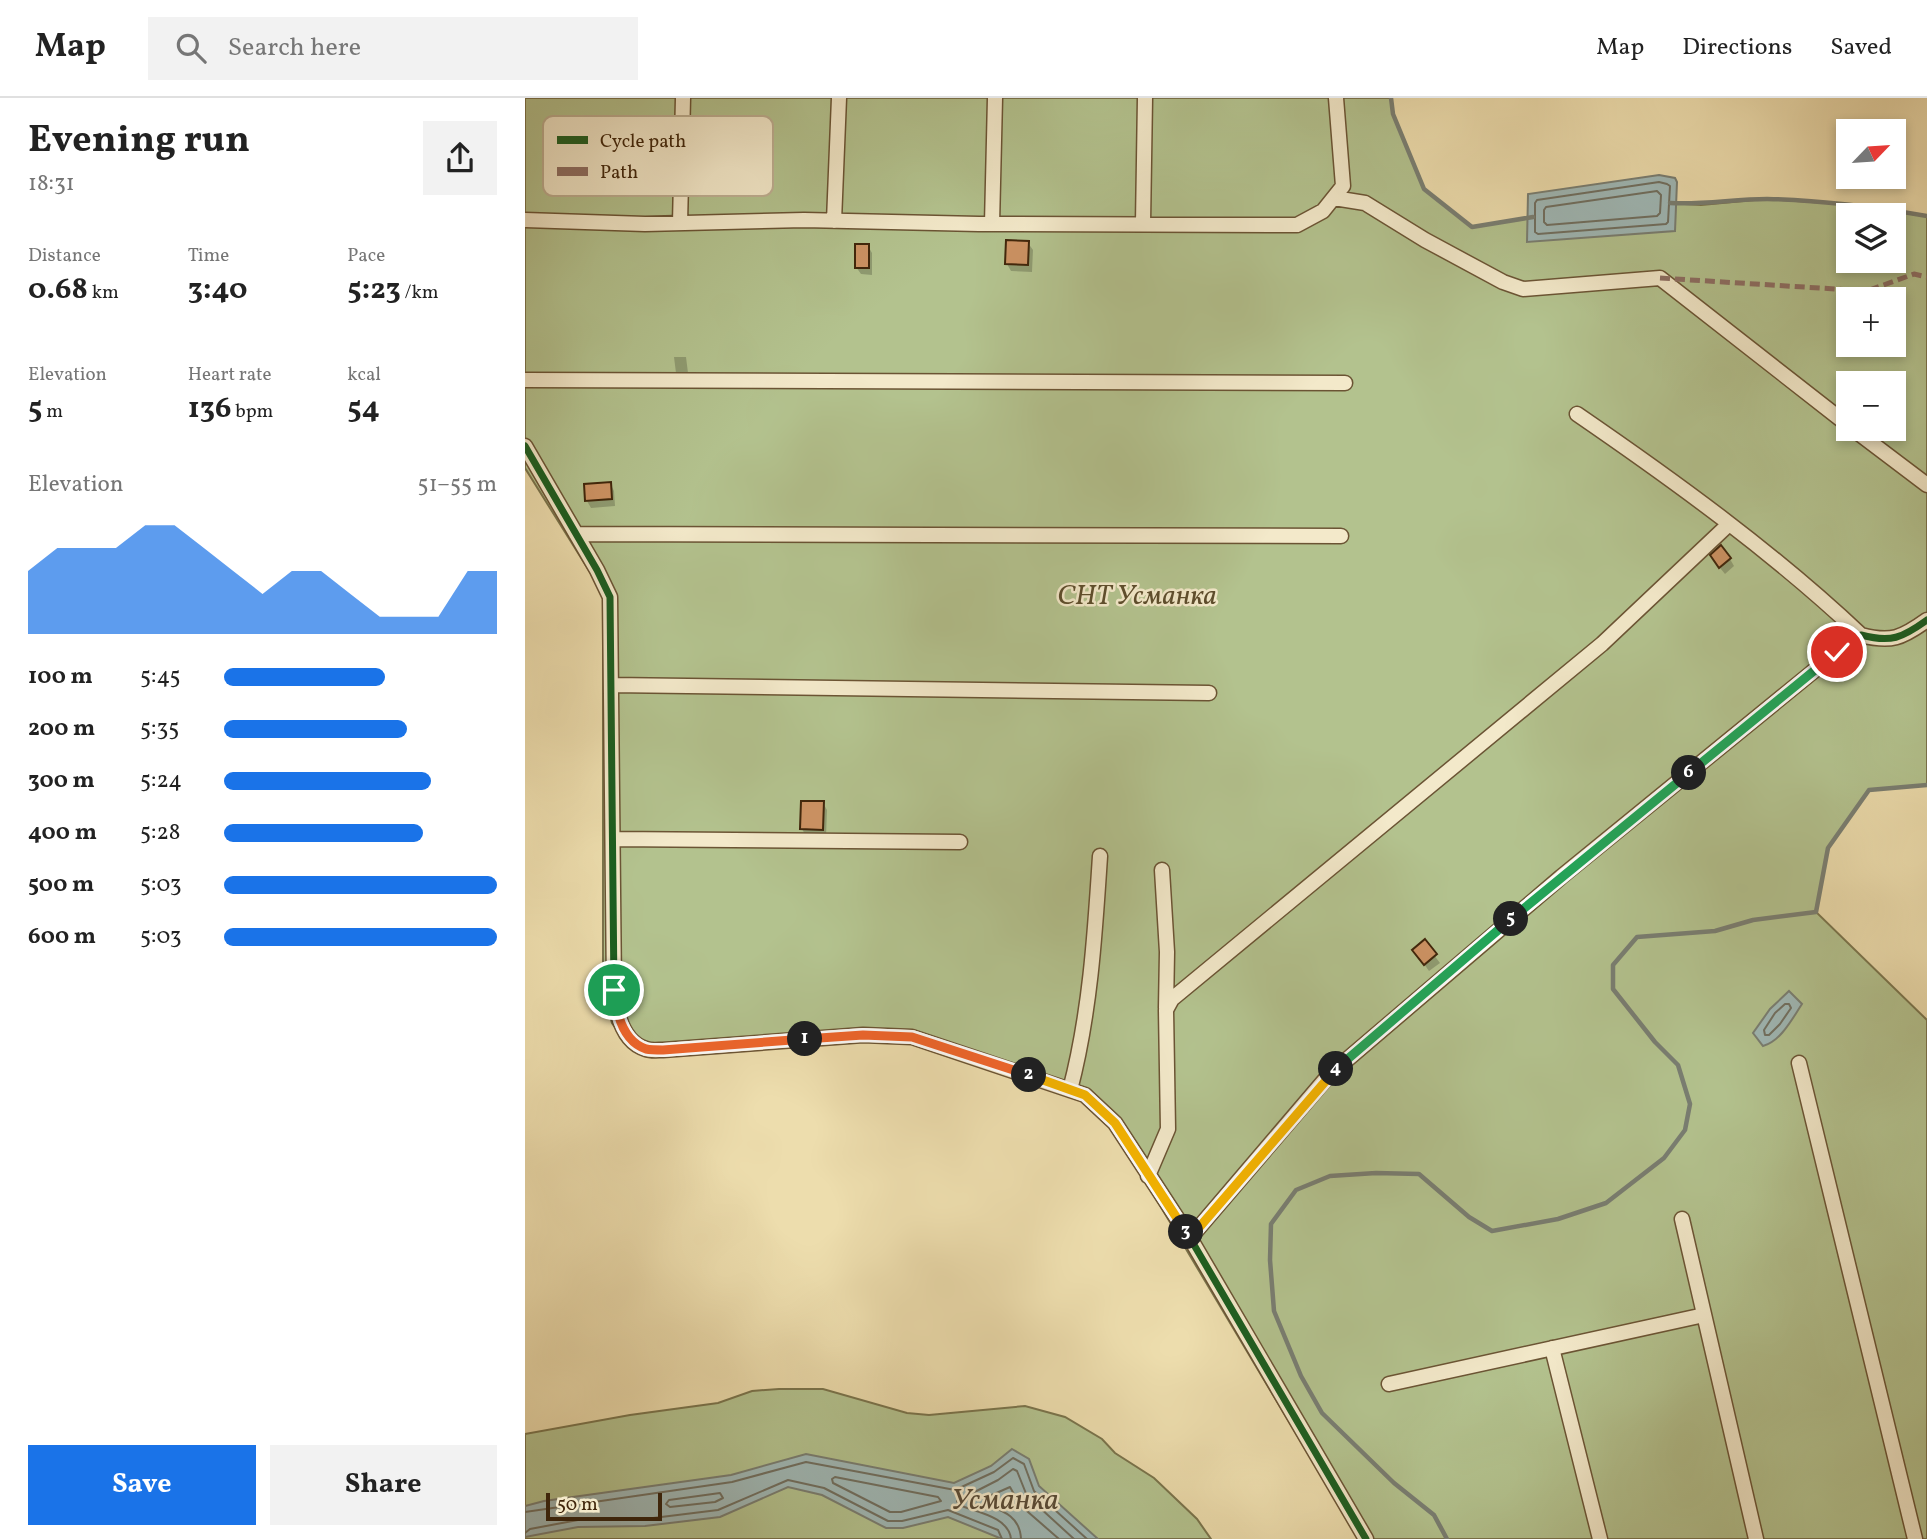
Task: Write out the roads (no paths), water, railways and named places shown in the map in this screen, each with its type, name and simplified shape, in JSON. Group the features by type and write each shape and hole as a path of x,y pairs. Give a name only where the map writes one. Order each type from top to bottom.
{"street":[{"path":"683,98 683,116"},
{"path":"834,221 839,98"},
{"path":"992,224 995,98"},
{"path":"1143,223 1145,98"},
{"path":"525,220 1297,225 1323,211 1343,186 1336,98"},
{"path":"680,223 681,196"},
{"path":"1334,198 1365,203 1469,264 1523,289 1660,278 1836,416"},
{"path":"525,380 1345,383"},
{"path":"1577,414 1668,477 1815,592 1861,635 1883,641 1910,632 1927,620"},
{"path":"1869,441 1927,485"},
{"path":"525,446 610,597 615,1006 620,1022 631,1040 646,1049 663,1050 863,1035 912,1037 1085,1095 1115,1123 1190,1238 1366,1539"},
{"path":"1166,1010 1172,999 1262,923 1601,644 1728,525"},
{"path":"576,534 1341,536"},
{"path":"1190,1238 1329,1075 1561,877 1861,635"},
{"path":"612,685 1209,694"},
{"path":"613,839 960,842"},
{"path":"1070,1090 1082,1044 1096,923 1100,856"},
{"path":"1148,1176 1168,1129 1167,952 1162,870"},
{"path":"1799,1063 1915,1539"},
{"path":"1682,1219 1756,1539"},
{"path":"1388,1384 1704,1315"},
{"path":"1552,1348 1600,1539"}],"water":[{"path":"1659,175 1675,178 1677,182 1675,231 1527,242 1528,194"},
{"path":"1789,991 1802,1004 1781,1034 1763,1046 1753,1033 1770,1009"},
{"name":"Усманка","path":"1012,1449 1029,1459 1039,1486 1098,1539 1002,1539 948,1517 903,1528 886,1528 822,1495 788,1487 720,1517 645,1526 578,1527 525,1537 525,1506 544,1501 731,1475 806,1454 954,1483 991,1466"}],"waterway":[{"path":"1391,98 1393,114 1424,189 1472,227 1533,217"},
{"path":"1670,203 1787,200 1847,204 1927,216"},
{"path":"1447,1539 1434,1515 1394,1483 1322,1413 1301,1376 1274,1311 1270,1260 1271,1224 1296,1190 1330,1176 1376,1173 1419,1174 1469,1217 1492,1231 1558,1219 1606,1203 1664,1158 1685,1130 1690,1104 1678,1065 1655,1042 1613,989 1613,965 1637,937 1715,931 1753,920 1816,912 1828,848 1869,790 1927,785"}],"park label":[{"name":"СНТ Усманка","path":"1137,594"}]}
